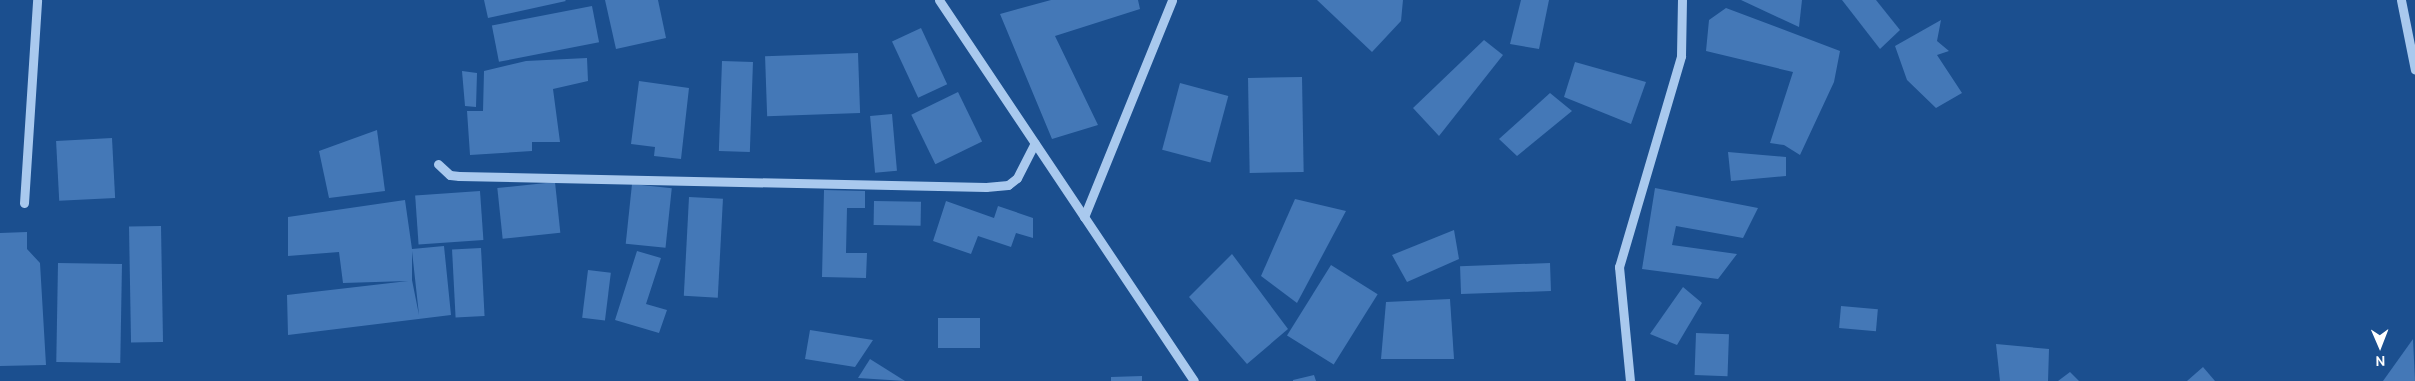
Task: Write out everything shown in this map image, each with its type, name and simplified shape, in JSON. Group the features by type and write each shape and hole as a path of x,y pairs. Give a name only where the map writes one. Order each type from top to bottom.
{"street":[{"path":"24,203 37,0"},
{"path":"939,0 1194,381"},
{"path":"1084,217 1172,0"},
{"path":"1630,381 1620,267 1680,56 1682,0"},
{"path":"2401,0 2415,70"},
{"path":"438,164 450,175 459,176 986,187 1008,185 1017,178 1035,143"}],"building":[{"path":"484,0 565,0 566,1 488,18"},
{"path":"605,0 658,0 666,38 616,49"},
{"path":"1051,0 1138,0 1140,9 1055,36 1098,125 1052,139 1000,14"},
{"path":"1317,0 1403,0 1401,21 1372,52"},
{"path":"1521,0 1549,0 1539,49 1510,44"},
{"path":"1741,0 1802,0 1799,27"},
{"path":"1842,0 1876,0 1900,30 1880,49"},
{"path":"592,6 599,42 499,62 492,25"},
{"path":"1726,8 1840,51 1834,82 1800,155 1784,145 1770,143 1793,72 1706,51 1709,20"},
{"path":"1941,20 1937,41 1949,51 1937,55 1962,93 1936,108 1907,80 1895,46"},
{"path":"921,28 947,84 918,98 892,42"},
{"path":"1484,40 1503,55 1439,136 1413,108"},
{"path":"858,53 860,113 767,116 765,56"},
{"path":"587,58 588,81 553,89 560,142 532,142 532,151 470,155 467,111 483,111 484,71 526,61"},
{"path":"722,61 753,62 750,152 719,151"},
{"path":"1575,62 1646,82 1631,124 1564,97"},
{"path":"462,71 477,73 476,107 465,106"},
{"path":"1302,77 1304,172 1250,173 1248,78"},
{"path":"639,81 689,88 681,159 654,156 655,147 631,144"},
{"path":"1180,83 1228,96 1210,163 1162,150"},
{"path":"958,92 982,141 935,164 911,115"},
{"path":"1550,93 1572,111 1517,156 1499,139"},
{"path":"892,114 897,171 875,173 870,116"},
{"path":"377,130 385,191 329,198 319,151"},
{"path":"112,138 115,198 59,201 56,141"},
{"path":"1728,152 1786,157 1786,176 1731,181"},
{"path":"555,182 560,233 503,239 497,188"},
{"path":"632,184 672,188 666,248 626,244"},
{"path":"1655,188 1758,208 1743,238 1676,226 1672,245 1737,254 1718,279 1642,269"},
{"path":"824,190 865,191 865,208 847,208 846,253 867,253 866,278 822,277"},
{"path":"480,191 483,240 419,244 415,196"},
{"path":"689,197 723,199 718,298 684,296"},
{"path":"1295,199 1346,211 1297,303 1261,276"},
{"path":"405,200 412,249 444,246 451,315 288,335 287,295 408,281 343,283 339,252 288,256 288,217","holes":["412,251 419,315 412,280"]},
{"path":"874,201 921,202 921,226 874,225"},
{"path":"946,201 994,218 998,206 1033,218 1033,238 1016,233 1011,247 978,236 971,254 933,241"},
{"path":"161,226 163,342 131,343 129,227"},
{"path":"1454,230 1459,259 1407,282 1392,255"},
{"path":"27,232 27,249 40,263 46,365 0,366 0,233"},
{"path":"481,248 485,316 456,317 452,250"},
{"path":"637,251 661,258 646,304 667,310 659,333 615,320"},
{"path":"1232,254 1288,329 1247,364 1189,297"},
{"path":"58,263 122,264 120,363 56,362"},
{"path":"1550,263 1551,291 1461,294 1460,266"},
{"path":"1331,265 1378,294 1334,365 1287,335"},
{"path":"588,270 611,273 605,320 582,318"},
{"path":"1683,287 1702,303 1677,345 1650,334"},
{"path":"1450,299 1454,359 1381,359 1386,302"},
{"path":"1841,306 1878,309 1876,331 1839,328"},
{"path":"938,318 980,318 980,348 938,348"},
{"path":"810,330 873,340 855,367 805,359"},
{"path":"1696,333 1729,334 1728,376 1695,375"},
{"path":"2413,339 2415,381 2383,381"},
{"path":"1996,344 2049,349 2048,381 2000,381"},
{"path":"870,359 905,381 858,378"},
{"path":"2203,367 2215,381 2187,381"},
{"path":"2070,372 2079,381 2058,381"},
{"path":"1314,375 1316,381 1293,381 1293,380"},
{"path":"1142,376 1142,381 1111,381 1111,377"}]}
